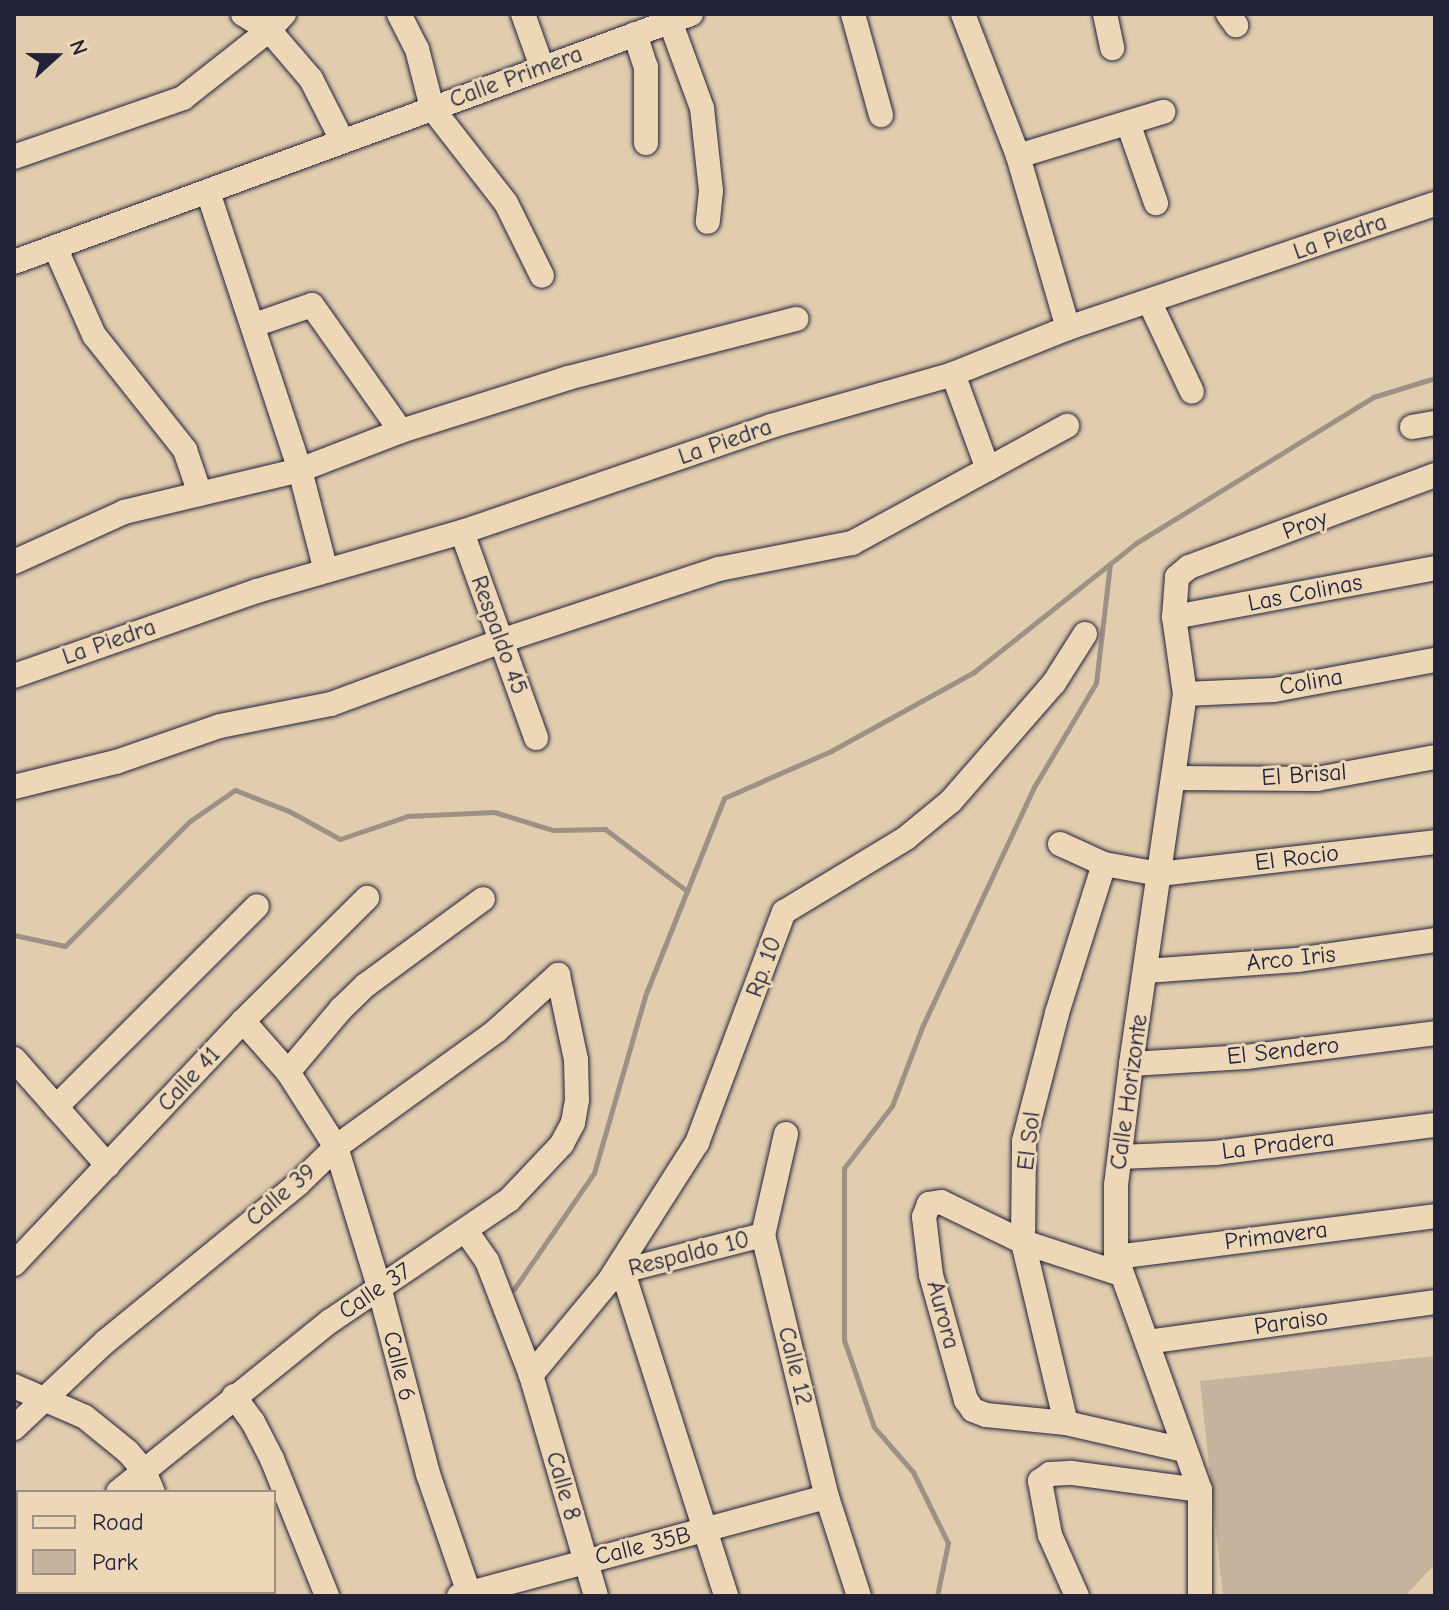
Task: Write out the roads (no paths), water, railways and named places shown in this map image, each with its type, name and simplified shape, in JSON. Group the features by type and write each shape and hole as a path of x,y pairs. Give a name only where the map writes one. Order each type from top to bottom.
{"street":[{"path":"243,14 276,22 311,79 342,140"},
{"path":"399,14 417,49 432,108 506,203 542,276"},
{"path":"523,14 542,67"},
{"path":"853,14 881,115"},
{"path":"963,14 1018,156 1068,328"},
{"path":"1105,14 1112,48"},
{"path":"14,157 183,98 276,22"},
{"path":"646,143 646,67 657,23"},
{"path":"657,23 703,116 711,191 708,222"},
{"name":"Calle Primera","path":"14,262 657,23"},
{"path":"1018,156 1163,112"},
{"path":"1128,123 1156,203"},
{"path":"208,192 300,470 326,571"},
{"name":"La Piedra","path":"14,676 257,591 462,532 771,426 953,374 1068,328 1150,303 1435,204"},
{"path":"55,247 94,335 185,450 199,491"},
{"path":"1150,303 1192,392"},
{"path":"254,325 312,305 351,355 401,431"},
{"path":"14,562 124,512 199,491 300,470 401,431 654,353 796,319"},
{"path":"953,374 988,469"},
{"path":"14,787 116,762 220,726 331,704 501,641 719,569 852,543 1067,426"},
{"name":"Proy","path":"1177,577 1189,567 1435,475"},
{"name":"Respaldo 45","path":"462,532 536,738"},
{"name":"Las Colinas","path":"1174,617 1435,568"},
{"name":"Calle Horizonte","path":"1177,577 1174,617 1185,694 1120,1157 1118,1265 1200,1490 1200,1596"},
{"name":"Rp. 10","path":"531,1375 615,1273 697,1143 784,912 906,838 951,801 1054,683 1085,634"},
{"name":"Colina","path":"1185,694 1274,690 1435,660"},
{"name":"El Brisal","path":"1173,778 1317,779 1435,757"},
{"name":"El Rocio","path":"1060,844 1104,864 1159,874 1435,842"},
{"name":"El Sol","path":"1066,1423 1023,1242 1024,1141 1057,1013 1104,864"},
{"name":"Calle 41","path":"18,1251 108,1166 243,1021 367,898"},
{"path":"288,1072 366,985 483,899"},
{"path":"56,1107 257,906"},
{"name":"Arco Iris","path":"1146,971 1297,960 1435,940"},
{"name":"Calle 37","path":"120,1490 234,1396 379,1287 509,1200 562,1144 573,1123 577,1100 576,1060 558,975"},
{"name":"Calle 39","path":"14,1428 105,1342 298,1184 336,1147 496,1031 558,975"},
{"name":"Calle 6","path":"243,1021 288,1072 336,1147 379,1287 428,1474 466,1595"},
{"name":"El Sendero","path":"1131,1064 1246,1057 1435,1033"},
{"path":"14,1059 108,1166"},
{"name":"La Pradera","path":"1120,1157 1215,1153 1435,1125"},
{"name":"Calle 12","path":"786,1134 763,1235 827,1497 859,1596"},
{"name":"Aurora","path":"1023,1242 941,1202 929,1204 924,1217 931,1275 966,1400 973,1410 986,1415 1066,1423"},
{"name":"Primavera","path":"1118,1265 1435,1216"},
{"name":"Calle 8","path":"466,1231 487,1261 531,1375 596,1596"},
{"name":"Respaldo 10","path":"615,1273 763,1235"},
{"path":"1023,1242 1118,1265"},
{"path":"615,1273 627,1285 726,1596"},
{"name":"Paraiso","path":"1147,1342 1435,1302"},
{"path":"14,1386 85,1417 143,1469 152,1490"},
{"path":"234,1396 272,1459 327,1596"},
{"path":"1066,1423 1184,1450"},
{"path":"1077,1596 1050,1535 1040,1481 1050,1474 1072,1473 1200,1490"},
{"name":"Calle 35B","path":"466,1595 827,1497"}],"waterway":[{"path":"514,1289 594,1173 645,996 724,798 831,751 974,672 1136,543 1373,397 1435,378"},
{"path":"937,1596 948,1543 913,1472 874,1427 844,1340 844,1168 892,1106 923,1025 1034,787 1096,683 1110,564"},
{"path":"14,935 65,946 190,821 235,790 289,811 340,839 408,816 494,812 553,830 605,829 687,891"}]}
